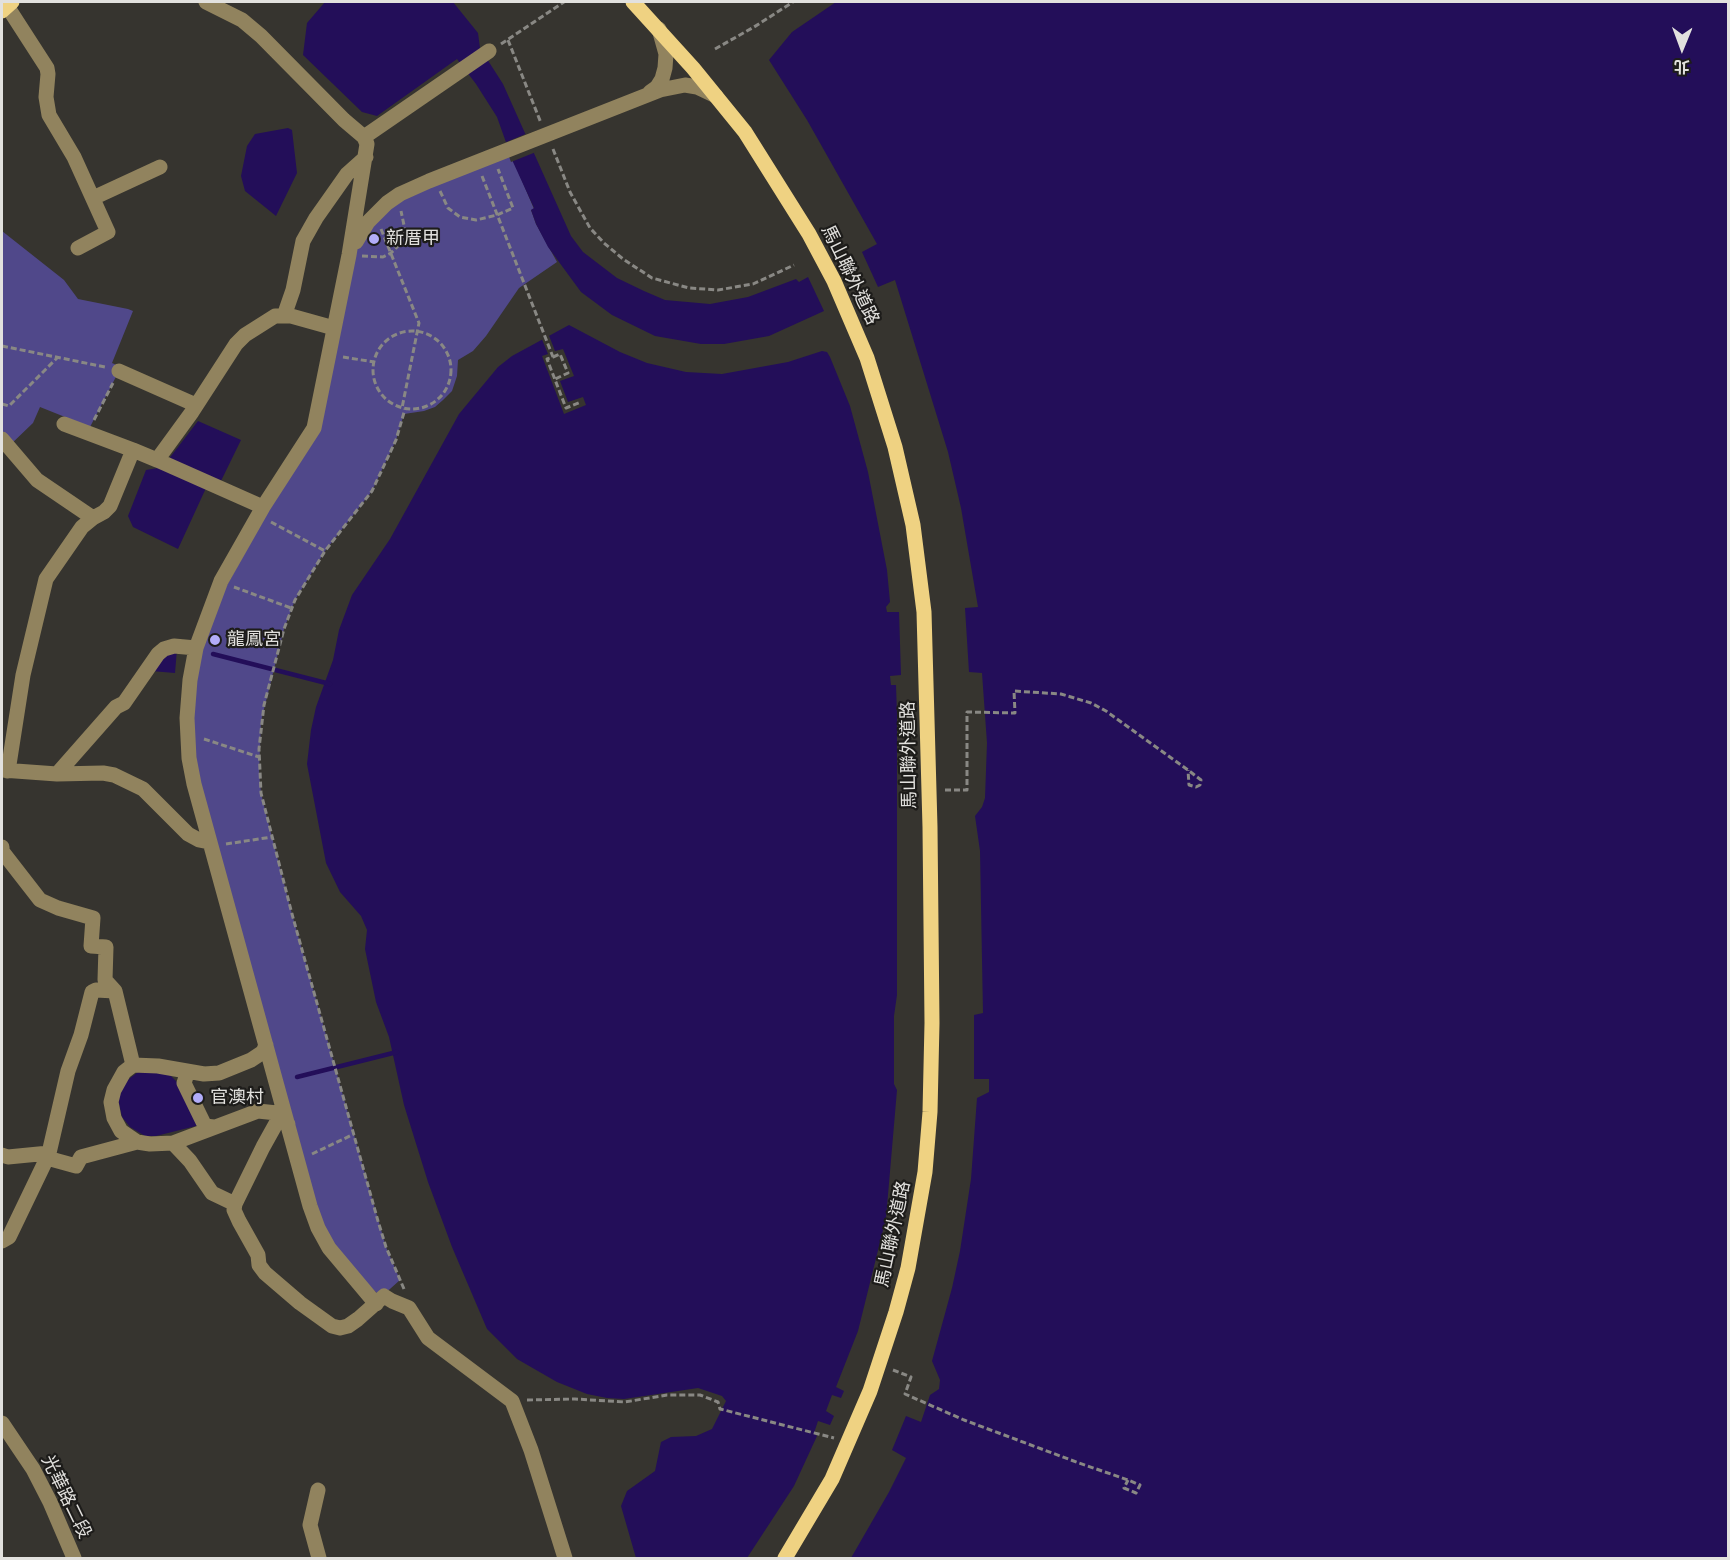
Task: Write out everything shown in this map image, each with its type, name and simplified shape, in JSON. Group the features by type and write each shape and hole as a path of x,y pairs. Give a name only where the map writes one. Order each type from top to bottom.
{"main road":[{"name":"馬山聯外道路","path":"633,2 716,96 758,152 809,234 834,281 867,358 889,425 906,489 919,562 926,647 930,826 932,1077 929,1137 918,1217 896,1312 870,1391 832,1479 785,1558"}],"street":[{"path":"206,2 242,20 261,36 368,144 358,256"},
{"path":"7,6 47,68 46,98 50,116 74,158 108,232 78,248"},
{"path":"640,97 657,87 665,68 666,54 659,29"},
{"path":"363,137 489,51"},
{"path":"376,1304 329,1248 318,1228 285,1121 215,843 194,784 188,742 188,698 196,648 221,581 268,514 314,428 334,328 368,222 387,203 429,181 507,151 543,140 640,97 684,82 688,77 688,66 682,56"},
{"path":"672,87 697,87 716,96"},
{"path":"284,316 293,290 303,241 347,174 366,157"},
{"path":"93,198 160,167"},
{"path":"157,460 236,344 267,319 275,316 291,316 334,328"},
{"path":"119,371 196,405"},
{"path":"64,424 157,460 268,514"},
{"path":"2,439 37,480 93,518"},
{"path":"133,450 110,506 82,527 46,579 23,675 5,771 57,774 103,773 124,779 150,794 188,834 200,840 215,843"},
{"path":"57,774 116,707 124,703 158,654 174,646 196,648"},
{"path":"2,850 40,900 93,918 91,946 106,947 105,980 115,991 133,1065"},
{"path":"2,1241 9,1237 48,1156 68,1071 81,1035 92,992 96,990 115,991"},
{"path":"137,1142 121,1131 114,1118 111,1102 114,1090 124,1072 133,1065 219,1073 250,1060 263,1052 266,1045"},
{"path":"193,1072 187,1074 184,1083 205,1126 214,1127"},
{"path":"2,1155 8,1157 48,1156 76,1166 81,1157 137,1142 173,1143 258,1111 277,1113 285,1121"},
{"path":"285,1121 278,1120 235,1204 234,1210 258,1255 259,1265 300,1303 340,1328 348,1326 384,1296 409,1308 428,1338 512,1401 531,1450 565,1558"},
{"path":"173,1143 190,1161 212,1193 235,1204"},
{"name":"光華路二段","path":"2,1423 33,1469 74,1558"},
{"path":"318,1490 310,1525 319,1558"}],"path":[{"path":"489,51 564,2"},
{"path":"715,49 793,2"},
{"path":"508,40 543,140 570,192 590,228 623,259 652,278 689,288 718,290 753,284 794,265"},
{"path":"439,188 448,208 460,217 476,220 497,215 513,208 496,165"},
{"path":"480,171 553,357"},
{"path":"358,256 383,257 400,244 405,230 399,207"},
{"path":"377,228 380,224 418,323 403,409 396,440 372,491 325,551 291,608 267,690 261,721 259,757 261,793 292,914 386,1246 400,1280"},
{"path":"408,331 417,332 433,337 443,346 450,357 451,376 444,394 435,403 423,409 403,409 386,400 377,390 373,378 374,362 377,352 396,334 408,331"},
{"path":"2,346 119,371 90,427"},
{"path":"555,379 568,373 560,354 547,359 566,408 580,402"},
{"path":"339,363 340,356 374,362"},
{"path":"2,404 9,406 58,357"},
{"path":"264,528 268,514 325,551"},
{"path":"236,579 232,587 291,608"},
{"path":"939,790 967,790 967,712 1015,713 1014,691 1061,694 1091,704 1106,711 1188,771 1189,785 1196,788 1200,784 1200,780 1188,771 1105,710 1076,698 1043,692 1014,691 1014,713 972,712"},
{"path":"198,737 259,757"},
{"path":"215,843 272,837"},
{"path":"307,1156 354,1134"},
{"path":"887,1368 911,1377 905,1394 964,1420 1128,1480 1140,1485 1136,1493 1124,1488 1128,1480"},
{"path":"512,1401 575,1399 626,1402 667,1395 700,1395 718,1402 720,1408 836,1438"}],"shaded area":[{"path":"325,2 453,2 478,33 480,48 503,84 571,236 583,252 617,278 665,300 710,304 748,297 796,279 799,282 808,277 824,311 769,336 724,344 701,344 655,336 612,315 581,292 548,247 536,224 531,210 534,208 513,162 497,117 457,59 377,116 362,112 303,55 307,23"},
{"path":"836,2 1728,2 1728,1558 851,1558 906,1458 892,1450 906,1416 921,1422 930,1395 939,1389 940,1380 932,1361 960,1251 971,1179 977,1098 989,1092 989,1079 974,1079 974,1015 983,1013 980,851 975,816 985,798 987,743 982,673 969,672 965,608 978,607 961,508 948,452 895,280 878,287 862,252 877,244 807,120 769,60 792,32"},
{"path":"288,128 292,130 297,173 276,216 245,191 241,176 247,146 255,134"},
{"path":"509,150 534,209 531,210 536,224 557,262 519,288 486,336 473,351 458,360 457,376 452,391 443,400 435,407 424,411 404,414 396,440 372,491 325,551 295,600 284,629 261,721 259,773 266,814 367,1181 386,1247 400,1280 381,1297 329,1248 189,758 202,630 314,428 359,235 378,211"},
{"path":"2,231 64,280 78,299 133,311 112,363 121,367 90,427 40,407 33,423 8,447 2,439"},
{"path":"569,325 620,352 647,363 686,372 722,374 788,362 822,351 827,352 850,406 868,472 887,570 890,602 886,607 887,612 899,612 901,675 890,676 891,685 896,685 897,715 897,995 894,1016 894,1084 897,1090 886,1218 858,1331 836,1387 844,1391 841,1398 832,1395 826,1411 834,1416 830,1425 818,1421 814,1433 817,1436 794,1486 747,1558 636,1558 621,1506 627,1491 655,1471 661,1442 671,1437 696,1436 712,1429 726,1401 722,1396 698,1388 624,1399 587,1394 557,1382 517,1359 487,1329 452,1247 428,1182 404,1105 389,1037 376,1002 365,949 367,930 361,916 340,892 326,863 307,764 316,707 333,660 339,630 352,595 390,539 459,414 498,367 512,356"},
{"path":"198,421 241,440 220,483 168,460"},
{"path":"158,468 206,488 178,549 133,527 128,516 146,470"},
{"path":"177,649 175,673 151,671 153,664"},
{"path":"138,1072 168,1073 177,1082 200,1125 156,1136 145,1136 130,1127 122,1117 118,1099 125,1082"}],"pier":[{"path":"528,133 536,152 511,162 504,143"},
{"path":"548,333 555,351 563,349 574,376 560,381 568,402 583,397 586,405 564,414 542,356 548,354 541,337"}],"waterway":[{"path":"213,654 330,684"},
{"path":"297,1077 397,1052"}],"place":[{"name":"新厝甲","path":"374,239"},
{"name":"龍鳳宮","path":"215,640"},
{"name":"官澳村","path":"198,1098"}]}
